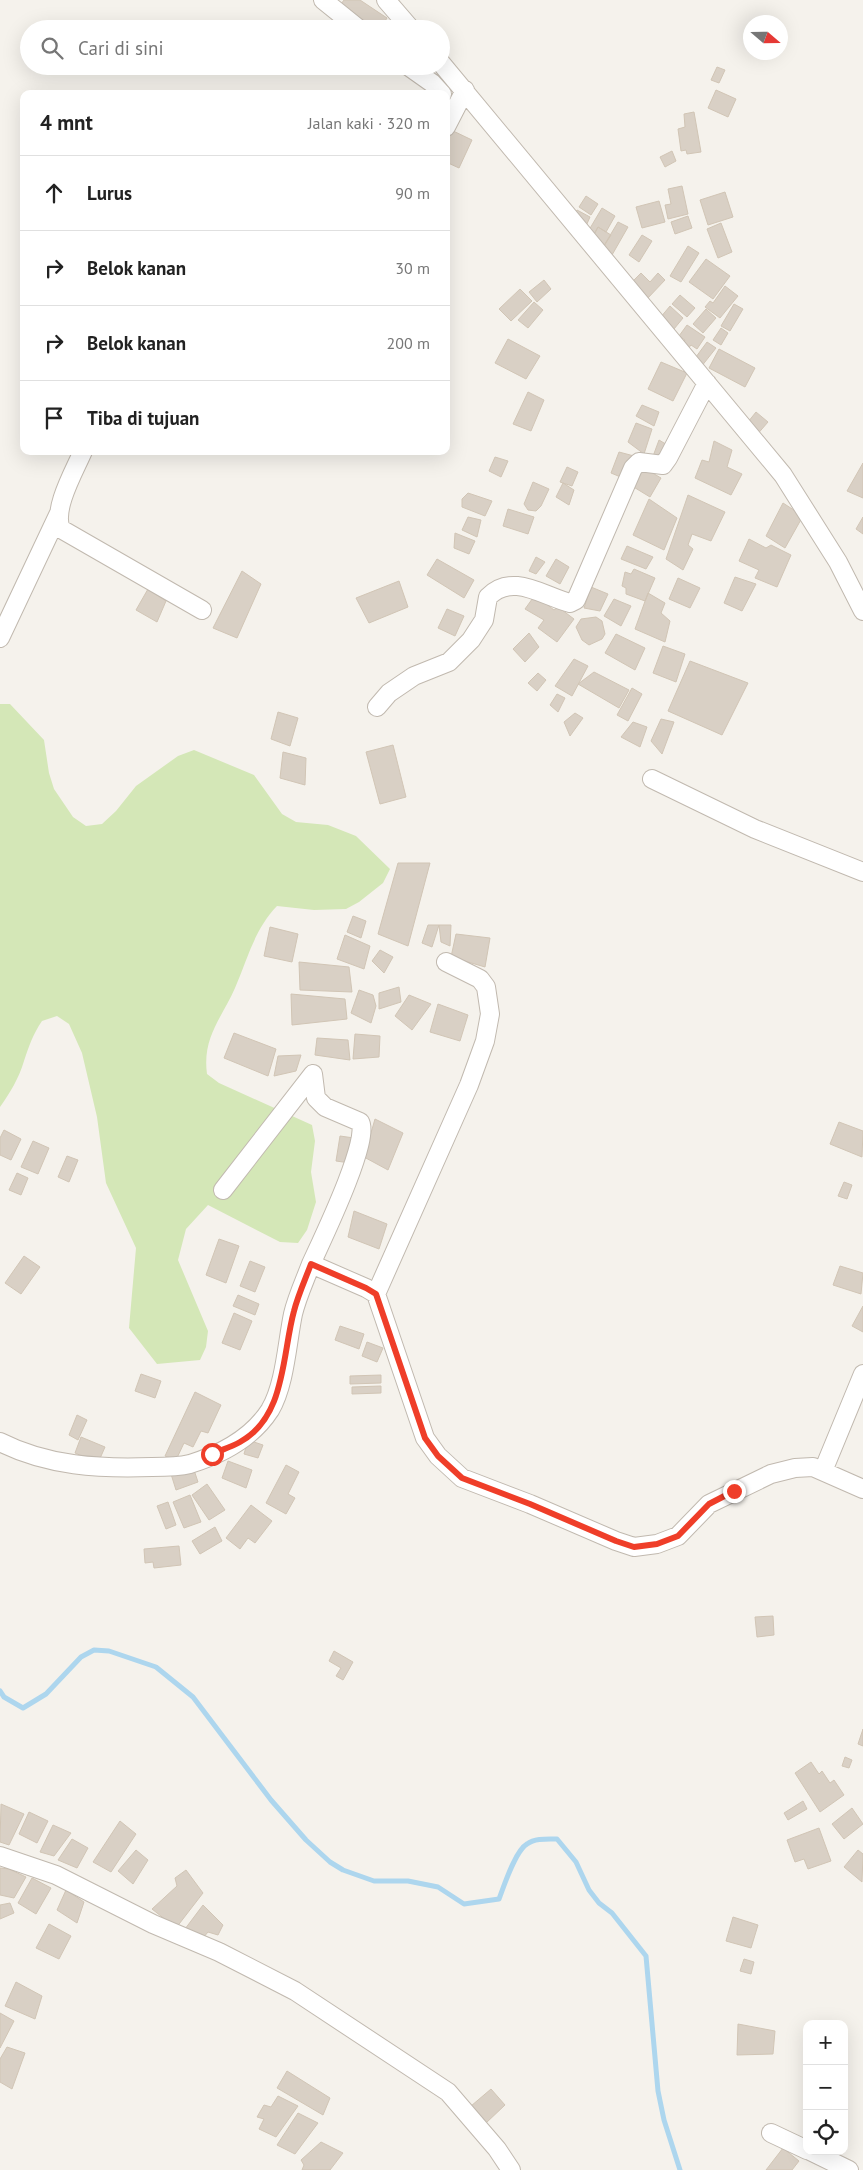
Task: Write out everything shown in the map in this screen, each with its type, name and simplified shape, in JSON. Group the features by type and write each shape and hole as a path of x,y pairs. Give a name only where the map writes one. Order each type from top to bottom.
{"street":[{"path":"323,0 349,20"},
{"path":"386,0 403,20"},
{"path":"450,73 783,475 838,562 863,611"},
{"path":"421,75 438,90"},
{"path":"450,104 465,90"},
{"path":"377,707 389,693 414,676 449,662 480,630 484,620 488,597 502,586 512,584 570,602 576,600 633,468 639,462 663,465 707,383"},
{"path":"0,638 59,513 65,493 82,455"},
{"path":"59,513 59,525 66,532 202,610"},
{"path":"652,779 755,828 863,872"},
{"path":"376,1294 470,1085 485,1041 490,1014 486,987 480,979 446,962"},
{"path":"0,1442 44,1460 77,1465 125,1468 189,1464 242,1441 259,1426 271,1408 280,1381 294,1312 311,1264 349,1175 363,1132 360,1122 325,1107 316,1098 313,1074 223,1190"},
{"path":"311,1264 376,1294 425,1438 438,1456 462,1478 530,1504 616,1541 634,1547 657,1544 678,1536 709,1504 771,1474 795,1468 812,1467 863,1489"},
{"path":"822,1471 863,1374"},
{"path":"0,1856 56,1875 153,1924 219,1952 295,1991 448,2092 497,2149 511,2170"},
{"path":"771,2132 803,2148"},
{"path":"818,2155 849,2170"}],"green space":[{"path":"0,704 10,704 44,740 49,773 54,789 73,817 86,826 102,824 116,811 136,786 178,756 194,750 254,775 282,814 296,822 328,825 356,836 390,869 383,883 359,902 346,909 314,910 277,906 257,935 235,988 210,1038 206,1061 207,1074 219,1083 312,1125 315,1141 311,1172 316,1202 307,1230 298,1243 280,1242 208,1205 186,1229 178,1260 208,1331 206,1347 200,1360 157,1364 129,1328 136,1248 106,1183 97,1117 82,1053 69,1024 57,1016 42,1021 31,1040 17,1079 0,1107"}],"building":[{"path":"344,0 360,0 387,18 386,20 355,20 338,8"},
{"path":"717,67 725,70 719,83 711,80"},
{"path":"716,90 736,99 728,117 708,108"},
{"path":"694,112 701,152 687,154 686,150 681,151 678,129 685,127 684,114"},
{"path":"450,129 472,140 459,168 450,164"},
{"path":"672,151 676,161 665,167 660,157"},
{"path":"682,186 688,214 668,219 665,205 671,204 668,189"},
{"path":"725,192 733,217 708,225 700,200"},
{"path":"586,196 598,204 591,215 579,207"},
{"path":"659,201 665,222 642,228 636,207"},
{"path":"602,208 615,216 606,232 598,227 595,233 589,230"},
{"path":"577,210 590,217 586,226 572,219"},
{"path":"688,216 692,228 675,234 671,222"},
{"path":"618,222 628,227 612,255 602,249"},
{"path":"721,223 732,252 718,258 707,229"},
{"path":"598,227 611,235 604,246 591,239"},
{"path":"642,235 652,241 639,262 629,255"},
{"path":"688,246 699,253 681,282 670,276"},
{"path":"706,259 730,276 713,299 689,282"},
{"path":"641,273 650,282 658,273 665,280 647,299 631,283"},
{"path":"544,280 551,289 537,302 529,292"},
{"path":"725,286 738,296 720,318 705,307 710,301 713,303"},
{"path":"520,289 532,301 511,321 499,309"},
{"path":"680,295 695,308 687,317 672,304"},
{"path":"534,302 543,310 528,328 518,320"},
{"path":"734,304 743,309 730,331 721,326"},
{"path":"670,306 683,318 674,329 660,318"},
{"path":"706,309 716,318 703,333 693,324"},
{"path":"687,325 705,337 697,349 691,345 687,350 681,346 685,340 679,336"},
{"path":"721,328 728,333 721,345 713,340"},
{"path":"508,339 540,356 526,379 495,363"},
{"path":"707,342 716,348 701,367 693,361"},
{"path":"719,349 755,368 745,387 709,368"},
{"path":"661,362 687,373 673,401 648,389"},
{"path":"528,392 544,400 531,431 513,424"},
{"path":"642,405 659,412 654,426 636,416"},
{"path":"756,412 768,422 755,437 744,427"},
{"path":"636,423 652,429 644,454 628,442"},
{"path":"659,440 669,446 661,459 652,459"},
{"path":"714,441 732,450 727,467 742,474 731,495 695,478 702,460 709,462"},
{"path":"619,452 634,456 623,478 611,473"},
{"path":"495,457 508,461 501,477 489,471"},
{"path":"863,463 863,498 847,491"},
{"path":"567,467 578,472 572,486 560,482"},
{"path":"644,468 661,478 650,497 632,486"},
{"path":"533,482 549,489 541,506 536,511 528,510 524,504"},
{"path":"563,483 574,490 569,505 556,497"},
{"path":"468,493 492,501 485,516 462,507 462,499"},
{"path":"688,495 725,512 711,541 692,534 688,545 693,549 683,570 666,559"},
{"path":"649,499 677,518 664,550 633,535"},
{"path":"783,503 803,516 785,548 766,536"},
{"path":"508,509 534,517 528,534 503,526"},
{"path":"468,517 481,520 477,537 462,530"},
{"path":"863,517 863,534 856,529"},
{"path":"455,533 475,541 469,554 454,548"},
{"path":"749,539 766,548 771,545 791,555 777,587 755,578 759,570 739,561"},
{"path":"627,546 653,557 646,569 621,559"},
{"path":"536,557 545,562 536,574 529,571"},
{"path":"437,559 474,580 464,598 427,575"},
{"path":"556,559 569,567 560,584 546,576"},
{"path":"634,569 655,578 645,601 626,594 626,588 622,586 625,572 631,574"},
{"path":"242,571 261,584 237,638 213,628"},
{"path":"735,577 756,584 742,611 724,603"},
{"path":"678,578 700,588 690,608 669,599"},
{"path":"399,581 408,607 369,623 356,598"},
{"path":"591,587 608,594 600,611 584,608"},
{"path":"148,589 166,601 157,622 136,610"},
{"path":"648,593 665,603 661,613 670,621 665,642 635,629"},
{"path":"535,595 554,610 558,607 574,619 557,642 538,628 544,620 525,609"},
{"path":"614,599 631,606 621,626 604,616"},
{"path":"447,609 464,616 455,636 438,628"},
{"path":"596,617 602,621 605,634 602,639 589,645 582,640 576,627 581,619"},
{"path":"529,633 539,647 525,662 513,649"},
{"path":"616,634 645,648 635,670 605,653"},
{"path":"663,646 685,654 676,682 653,673"},
{"path":"574,659 588,666 572,696 555,686"},
{"path":"690,661 748,683 722,735 668,711"},
{"path":"594,672 629,690 619,708 578,684"},
{"path":"538,673 546,680 537,691 528,683"},
{"path":"632,688 642,694 628,721 617,715"},
{"path":"557,694 565,698 558,712 550,705"},
{"path":"278,712 298,718 290,746 271,739"},
{"path":"575,713 583,718 570,736 564,722"},
{"path":"661,719 674,722 662,754 651,741"},
{"path":"633,722 647,727 640,747 621,737"},
{"path":"393,745 406,797 380,804 366,752"},
{"path":"283,752 306,758 305,785 280,778"},
{"path":"398,863 430,863 408,946 378,934"},
{"path":"353,916 366,921 361,938 347,932"},
{"path":"428,925 439,925 432,947 422,943"},
{"path":"439,925 451,925 450,946 441,942"},
{"path":"270,927 298,934 292,962 264,956"},
{"path":"456,934 490,938 485,967 451,957"},
{"path":"345,935 370,946 364,969 337,959"},
{"path":"380,950 393,957 384,973 372,961"},
{"path":"299,962 349,967 352,992 300,990"},
{"path":"399,987 401,1002 379,1009 379,993"},
{"path":"359,990 373,995 376,1006 371,1023 351,1013"},
{"path":"291,994 345,999 347,1019 292,1025"},
{"path":"409,995 431,1004 412,1030 395,1016"},
{"path":"438,1004 468,1015 460,1041 430,1032"},
{"path":"234,1033 276,1049 268,1076 224,1058"},
{"path":"355,1034 380,1036 379,1057 353,1059"},
{"path":"317,1038 348,1040 350,1060 315,1055"},
{"path":"301,1055 296,1071 274,1076 278,1056"},
{"path":"375,1119 403,1133 388,1170 364,1157"},
{"path":"839,1122 863,1131 862,1157 830,1144"},
{"path":"4,1130 21,1139 11,1160 0,1155 0,1138"},
{"path":"340,1136 354,1138 350,1163 336,1161"},
{"path":"33,1141 49,1148 38,1174 21,1167"},
{"path":"67,1156 78,1160 69,1182 58,1177"},
{"path":"17,1173 28,1178 21,1195 9,1190"},
{"path":"844,1182 852,1185 847,1199 838,1196"},
{"path":"354,1211 387,1224 379,1249 348,1237"},
{"path":"219,1239 239,1246 226,1283 206,1275"},
{"path":"24,1256 40,1267 21,1294 5,1283"},
{"path":"250,1261 265,1267 255,1292 240,1286"},
{"path":"840,1266 863,1273 861,1294 833,1285"},
{"path":"238,1295 259,1304 255,1315 233,1306"},
{"path":"863,1306 863,1332 852,1326"},
{"path":"234,1313 252,1321 240,1350 222,1343"},
{"path":"340,1326 364,1334 359,1349 335,1340"},
{"path":"367,1342 383,1348 377,1362 362,1356"},
{"path":"141,1374 161,1381 155,1398 135,1391"},
{"path":"381,1375 381,1383 350,1384 350,1376"},
{"path":"381,1386 381,1393 352,1394 352,1387"},
{"path":"195,1392 221,1405 208,1433 201,1431 193,1447 184,1443 176,1460 165,1456"},
{"path":"77,1415 87,1420 78,1440 69,1435"},
{"path":"81,1437 105,1447 98,1463 75,1453"},
{"path":"248,1440 263,1445 258,1458 244,1454"},
{"path":"228,1461 252,1470 246,1488 222,1478"},
{"path":"286,1465 299,1472 288,1494 295,1498 286,1514 266,1503"},
{"path":"193,1467 198,1482 176,1490 171,1474"},
{"path":"207,1484 225,1510 209,1520 192,1495"},
{"path":"190,1495 201,1522 184,1528 173,1502"},
{"path":"168,1502 176,1525 166,1529 157,1506"},
{"path":"251,1505 272,1521 255,1543 248,1538 240,1549 226,1538"},
{"path":"215,1527 222,1541 200,1554 192,1541"},
{"path":"179,1546 181,1565 154,1568 153,1562 145,1563 144,1549"},
{"path":"773,1616 774,1635 757,1637 755,1617"},
{"path":"334,1651 353,1662 343,1680 336,1676 341,1668 329,1661"},
{"path":"863,1729 863,1746 858,1744"},
{"path":"845,1757 852,1760 849,1768 842,1766"},
{"path":"811,1762 819,1774 822,1771 830,1783 834,1780 844,1795 820,1812 795,1773"},
{"path":"803,1801 807,1809 788,1820 784,1813"},
{"path":"1,1804 24,1814 9,1845 0,1842"},
{"path":"852,1808 863,1824 844,1839 832,1824"},
{"path":"29,1812 48,1821 37,1843 19,1834"},
{"path":"120,1821 136,1834 111,1872 93,1862"},
{"path":"53,1825 71,1833 54,1856 40,1852"},
{"path":"819,1828 831,1861 808,1869 804,1859 795,1862 787,1840"},
{"path":"72,1839 88,1848 77,1868 58,1860"},
{"path":"136,1850 148,1860 133,1884 118,1871"},
{"path":"858,1850 863,1854 862,1882 844,1867"},
{"path":"0,1868 9,1869 26,1877 14,1898 0,1895"},
{"path":"186,1870 203,1893 176,1928 152,1909 177,1886 175,1878"},
{"path":"32,1878 51,1888 36,1914 18,1903"},
{"path":"66,1890 84,1902 77,1923 57,1910"},
{"path":"10,1903 14,1913 0,1919 0,1905"},
{"path":"203,1905 223,1925 218,1935 208,1932 203,1938 185,1929"},
{"path":"733,1917 758,1925 751,1948 726,1941"},
{"path":"49,1924 71,1936 59,1959 36,1948"},
{"path":"744,1959 754,1962 751,1974 740,1971"},
{"path":"16,1982 42,1996 35,2019 5,2006"},
{"path":"0,2013 14,2021 0,2048"},
{"path":"738,2024 775,2031 773,2054 737,2055"},
{"path":"7,2047 25,2053 12,2089 0,2082 0,2059"},
{"path":"287,2071 330,2098 323,2115 277,2088"},
{"path":"491,2089 505,2105 486,2123 471,2106"},
{"path":"278,2096 298,2106 276,2137 259,2129 264,2119 257,2117 264,2105 271,2107"},
{"path":"298,2113 318,2123 295,2154 277,2145"},
{"path":"321,2142 343,2153 330,2170 302,2170 304,2165 301,2160"},
{"path":"783,2148 799,2161 792,2170 766,2170"}],"waterway":[{"path":"0,1691 4,1697 23,1708 46,1694 81,1657 94,1650 109,1651 156,1667 193,1697 271,1800 306,1840 330,1862 343,1870 374,1881 408,1881 438,1887 464,1904 499,1899 510,1869 523,1848 527,1844 541,1839 557,1839 576,1862 589,1890 599,1903 612,1913 646,1956 658,2091 664,2120 680,2170"}],"route":[{"path":"212,1454 242,1441 259,1426 271,1408 280,1381 294,1312 311,1264 376,1294 425,1438 438,1456 451,1470 462,1478 530,1504 602,1536 634,1547 657,1544 678,1536 709,1504 734,1491"}]}
